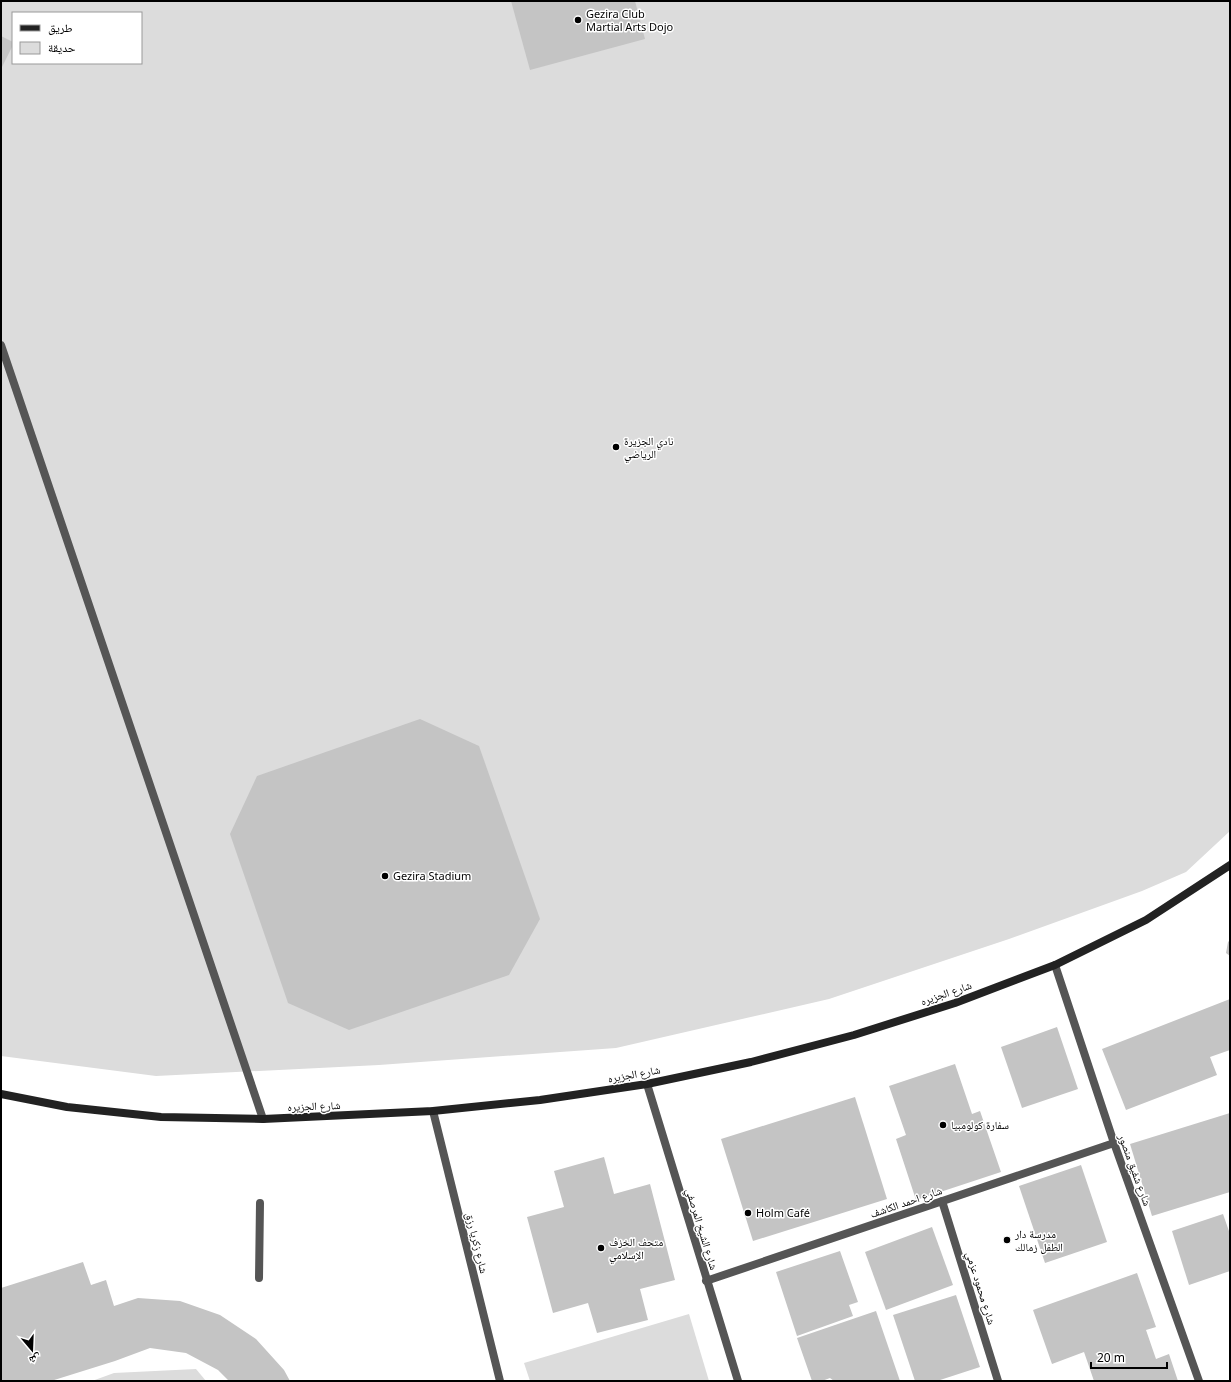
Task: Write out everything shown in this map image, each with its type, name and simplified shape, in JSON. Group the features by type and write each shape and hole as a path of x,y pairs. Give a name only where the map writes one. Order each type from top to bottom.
{"street":[{"path":"1,344 263,1119"},
{"name":"شارع الجزيره","path":"1,1094 67,1106 161,1117 263,1119 433,1111 540,1100 647,1084 751,1062 854,1035 955,1003 1055,965 1146,920 1230,864"},
{"name":"شارع شفيق منصور","path":"1055,965 1114,1143 1199,1381"},
{"name":"شارع الشيخ المرصفي","path":"647,1084 706,1281 738,1381"},
{"name":"شارع زكريا رزق","path":"433,1111 500,1381"},
{"name":"شارع احمد الكاشف","path":"706,1281 1114,1143"},
{"name":"شارع محمود عزمي","path":"942,1201 998,1381"},
{"path":"259,1278 260,1203"}],"green space":[{"name":"نادي الجزيرة الرياضي","path":"1,1 1230,1 1230,831 1186,872 1142,891 1009,939 829,999 616,1048 379,1065 156,1076 1,1056"},
{"path":"689,1314 709,1381 530,1381 524,1363"},
{"path":"196,1369 206,1381 92,1381 114,1373"}],"building":[{"name":"Gezira Club Martial Arts Dojo","path":"511,1 635,1 645,39 530,70"},
{"path":"1,36 12,42 12,47 1,69"},
{"name":"Gezira Stadium","path":"420,719 479,746 540,919 509,975 349,1030 288,1003 230,834 257,776"},
{"path":"1230,940 1230,956 1226,953 1228,942"},
{"path":"1230,999 1230,1050 1210,1057 1217,1075 1126,1110 1102,1049"},
{"path":"1057,1027 1078,1089 1022,1108 1001,1047"},
{"name":"سفارة كولومبيا","path":"955,1064 972,1114 980,1111 1001,1172 916,1200 896,1139 906,1135 889,1086"},
{"path":"855,1097 887,1199 753,1241 721,1139"},
{"path":"1230,1113 1230,1192 1152,1216 1130,1144"},
{"name":"متحف الخزف الإسلامي","path":"604,1157 614,1194 650,1184 675,1280 640,1289 648,1320 597,1333 588,1303 553,1313 527,1217 564,1207 554,1171"},
{"path":"1081,1165 1107,1242 1045,1263 1019,1186"},
{"path":"1223,1214 1230,1234 1230,1271 1189,1285 1172,1231"},
{"path":"932,1227 953,1285 886,1310 865,1252"},
{"path":"840,1251 858,1302 849,1305 853,1316 797,1336 776,1272"},
{"path":"83,1262 91,1285 106,1280 114,1306 138,1298 180,1301 220,1315 256,1339 284,1370 290,1381 229,1381 218,1370 186,1353 150,1348 115,1361 51,1381 1,1381 1,1288"},
{"path":"1137,1273 1156,1327 1146,1330 1156,1359 1169,1354 1178,1381 1094,1381 1084,1352 1052,1364 1033,1310"},
{"path":"956,1295 980,1367 937,1381 915,1381 893,1315"},
{"path":"876,1311 900,1381 834,1381 830,1378 822,1381 812,1381 797,1338"}],"place":[{"name":"Gezira Club Martial Arts Dojo","path":"578,20"},
{"name":"نادي الجزيرة الرياضي","path":"616,447"},
{"name":"Gezira Stadium","path":"385,876"},
{"name":"سفارة كولومبيا","path":"943,1125"},
{"name":"Holm Café","path":"748,1213"},
{"name":"مدرسة دار الطفل زمالك","path":"1007,1240"},
{"name":"متحف الخزف الإسلامي","path":"601,1248"}]}
